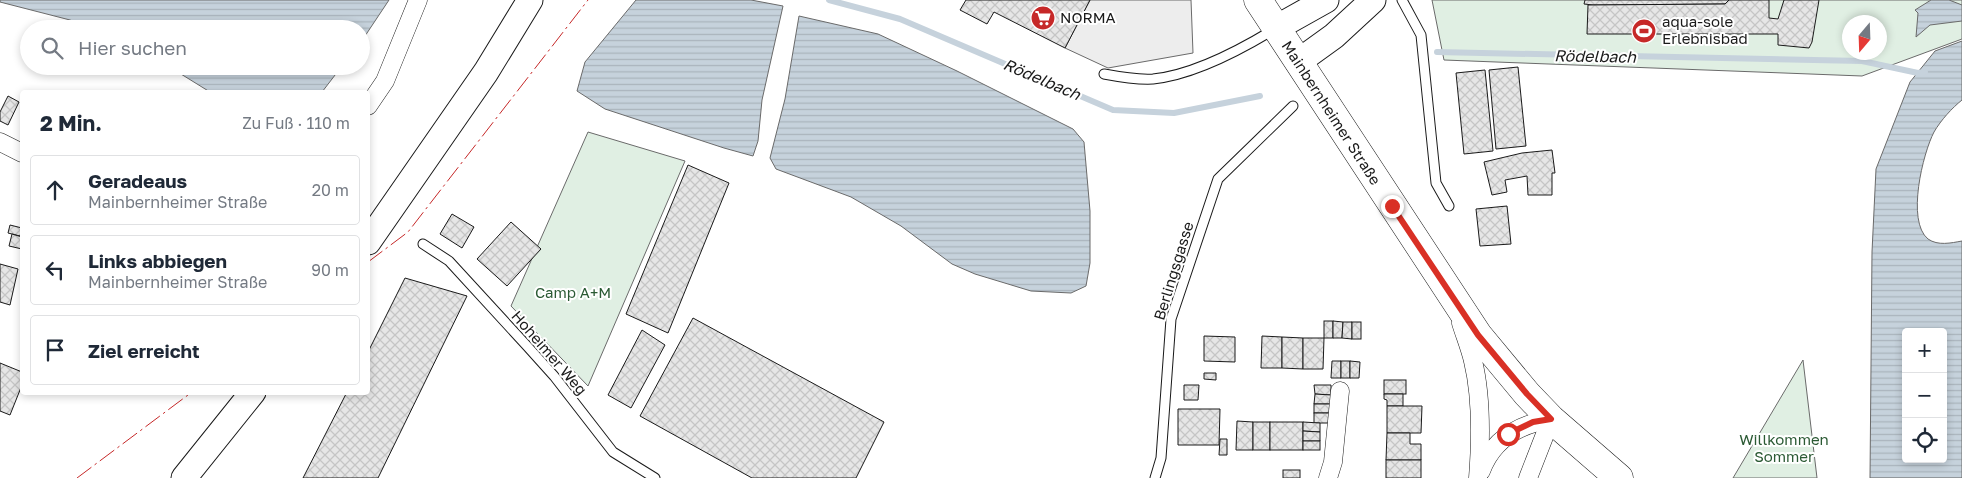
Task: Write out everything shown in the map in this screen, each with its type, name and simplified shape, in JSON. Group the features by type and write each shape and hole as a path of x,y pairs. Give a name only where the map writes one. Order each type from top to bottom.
{"main road":[{"path":"370,239 486,72 530,0"},
{"name":"Mainbernheimer Straße","path":"1258,0 1454,301 1505,368 1551,419 1619,478"},
{"path":"1276,28 1326,0"},
{"path":"1298,62 1334,36 1372,0"},
{"path":"184,478 252,395"}],"street":[{"path":"370,103 385,80 418,0"},
{"path":"0,142 20,152"},
{"name":"Mainbernheimer Straße","path":"1454,301 1473,361 1477,387 1480,447 1479,478"},
{"path":"1328,478 1333,462 1340,391"},
{"path":"1528,478 1551,419"},
{"name":"Mainbernheimer Straße","path":"1479,478 1489,455 1508,434 1533,422 1551,419"}],"lane":[{"path":"1402,0 1421,35 1436,183 1449,206"},
{"path":"1104,74 1127,78 1152,79 1179,73 1232,54 1276,28"},
{"name":"Berlingsgasse","path":"1155,478 1160,458 1171,319 1218,179 1293,106"},
{"name":"Hoheimer Weg","path":"423,244 449,261 554,376 614,452 655,478"}],"green space":[{"name":"aqua-sole Erlebnisbad","path":"1432,0 1962,0 1962,39 1862,76 1444,60"},
{"name":"Camp A+M","path":"588,132 685,161 588,386 511,306"},
{"name":"Willkommen Sommer","path":"1803,360 1817,478 1733,478"}],"shaded area":[{"path":"0,0 389,0 370,28 370,20 70,20 0,2"},
{"path":"636,0 751,0 783,6 762,100 758,141 753,156 605,109 577,91 585,62"},
{"path":"1090,0 1191,0 1193,53 1108,68 1065,48"},
{"path":"1931,0 1949,0 1962,5 1962,21 1930,25 1916,37 1918,13 1915,10"},
{"path":"799,16 878,34 1073,129 1084,142 1090,211 1090,263 1086,286 1071,293 1031,291 975,274 952,264 901,226 851,197 776,169 770,158 785,99"},
{"path":"1962,41 1962,100 1951,110 1934,132 1921,170 1917,203 1921,230 1928,239 1940,243 1962,241 1962,478 1870,478 1872,252 1876,169 1910,82 1935,51"},
{"path":"183,75 335,75 324,90 207,90"}],"building":[{"name":"NORMA","path":"966,0 1090,0 1065,48 994,12 987,24 960,10"},
{"path":"1585,0 1729,0 1725,4 1593,5 1584,4"},
{"path":"1729,0 1769,0 1769,18 1778,19 1784,0 1819,0 1812,42 1809,48 1778,45 1778,34 1587,34 1588,5 1725,4"},
{"path":"1518,67 1526,146 1496,149 1489,70"},
{"path":"1485,70 1493,151 1464,154 1456,73"},
{"path":"8,96 19,102 8,125 0,121 0,112"},
{"path":"1552,150 1555,173 1552,173 1552,195 1528,195 1527,176 1505,180 1507,192 1492,195 1484,162 1522,153"},
{"path":"688,165 729,183 668,333 626,314"},
{"path":"1507,206 1511,244 1480,246 1476,209"},
{"path":"452,214 474,227 462,248 440,234"},
{"path":"511,222 541,249 507,286 477,259"},
{"path":"10,225 20,228 20,236 8,233"},
{"path":"12,234 20,236 20,249 9,246"},
{"path":"0,264 18,269 10,305 0,302"},
{"path":"405,278 467,296 378,478 303,478 345,395 370,395 370,348"},
{"path":"693,318 884,422 856,478 752,478 640,416"},
{"path":"1324,321 1333,321 1333,338 1324,338"},
{"path":"1333,321 1343,322 1342,338 1333,338"},
{"path":"1343,322 1352,322 1352,339 1342,338"},
{"path":"1352,322 1361,322 1361,339 1352,339"},
{"path":"642,330 665,345 631,408 608,395"},
{"path":"1204,336 1235,337 1235,362 1204,361"},
{"path":"1262,336 1282,337 1282,368 1261,368"},
{"path":"1282,337 1303,338 1303,369 1282,368"},
{"path":"1303,338 1324,338 1323,369 1303,369"},
{"path":"1332,361 1341,361 1341,378 1331,378"},
{"path":"1341,361 1350,361 1350,378 1341,378"},
{"path":"1350,361 1360,362 1359,378 1350,378"},
{"path":"0,363 20,371 20,390 10,415 0,411"},
{"path":"1204,373 1216,373 1216,380 1204,379"},
{"path":"1384,380 1406,380 1406,394 1384,394"},
{"path":"1184,385 1199,385 1198,400 1184,400"},
{"path":"1314,385 1331,385 1331,395 1315,394"},
{"path":"1315,394 1331,395 1331,404 1314,404"},
{"path":"1384,394 1403,394 1403,406 1387,406"},
{"path":"1314,404 1331,404 1331,413 1314,413"},
{"path":"1387,406 1422,406 1421,433 1387,433"},
{"path":"1178,409 1220,409 1219,445 1178,445"},
{"path":"1314,413 1331,413 1331,423 1314,423"},
{"path":"1237,421 1253,422 1253,450 1236,450"},
{"path":"1253,422 1270,422 1270,450 1253,450"},
{"path":"1270,422 1303,422 1303,450 1270,450"},
{"path":"1303,422 1320,423 1320,432 1303,431"},
{"path":"1303,431 1320,432 1320,441 1303,441"},
{"path":"1387,433 1410,433 1410,444 1421,444 1421,460 1386,460"},
{"path":"1220,439 1227,439 1227,455 1219,455"},
{"path":"1303,441 1320,441 1320,450 1303,450"},
{"path":"1386,460 1421,460 1421,478 1386,478"},
{"path":"1283,470 1300,470 1300,478 1283,478"}],"waterway":[{"name":"Rödelbach","path":"829,0 900,19 1113,110 1174,113 1260,96"},
{"name":"Rödelbach","path":"1437,52 1862,61 1918,73 1925,72"}],"power":[{"path":"370,260 408,232 588,0"},
{"path":"77,478 188,395"}],"place":[{"name":"NORMA","path":"1043,18"},
{"name":"aqua-sole Erlebnisbad","path":"1644,31"}],"route":[{"path":"1392,206 1478,335 1527,394 1551,419 1533,422 1508,434"}]}
